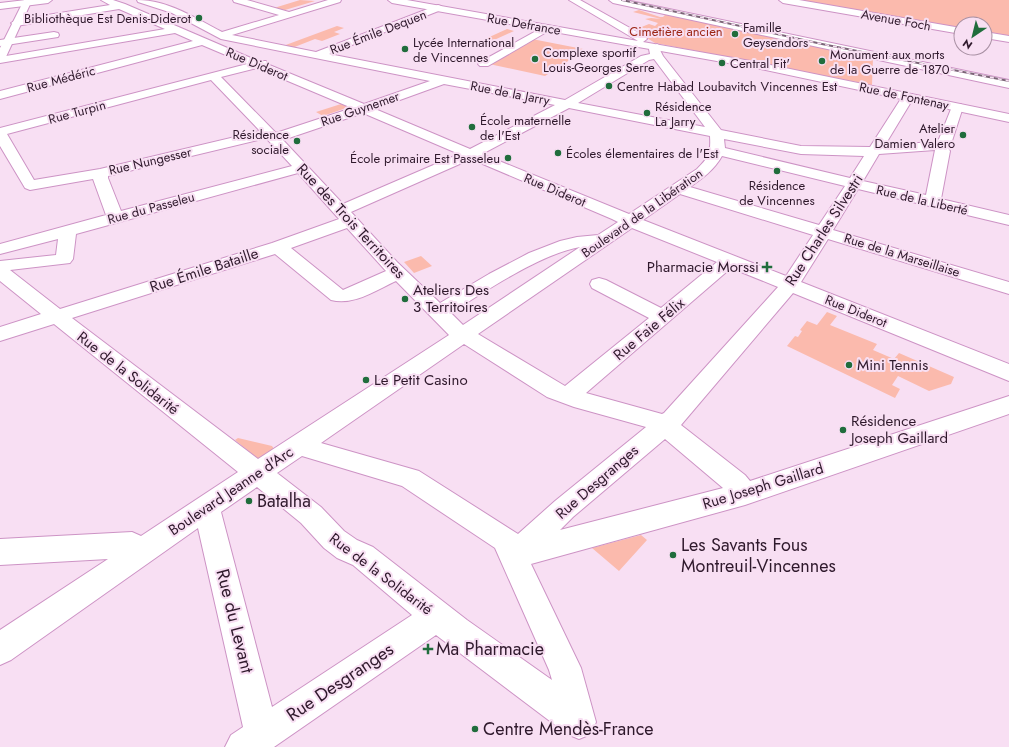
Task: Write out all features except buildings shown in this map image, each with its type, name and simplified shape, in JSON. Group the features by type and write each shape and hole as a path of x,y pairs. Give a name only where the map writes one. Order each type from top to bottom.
{"street":[{"path":"0,6 27,1 48,0"},
{"name":"Rue Diderot","path":"105,0 203,41 268,61 363,109 631,222 1009,373"},
{"path":"237,0 291,15"},
{"path":"222,35 337,0"},
{"name":"Rue Defrance","path":"392,0 547,28 657,52"},
{"path":"573,0 608,20 657,52 717,134 718,151"},
{"path":"613,0 1009,84"},
{"path":"656,0 974,66"},
{"name":"Avenue Foch","path":"783,0 953,30"},
{"path":"27,1 4,43 0,59 105,39 175,30"},
{"path":"16,23 147,1"},
{"name":"Rue de la Jarry","path":"147,1 175,11 222,35 294,51 801,150 845,153 939,146"},
{"path":"608,20 642,6"},
{"name":"Rue Émile Dequen","path":"317,55 438,8"},
{"path":"484,64 547,28"},
{"path":"4,43 54,35"},
{"path":"993,36 1009,39"},
{"name":"Rue Médéric","path":"0,95 203,41"},
{"name":"Rue de Fontenay","path":"657,52 672,50 750,64 1009,118"},
{"name":"Rue Turpin","path":"0,133 268,61 294,51"},
{"name":"Rue Émile Bataille","path":"0,334 278,246 346,216 471,154 566,104 657,52"},
{"name":"Rue des Trois Territoires","path":"213,76 272,135 398,273 438,313 464,335 555,391 664,425 736,483 745,494"},
{"name":"Rue Guynemer","path":"272,135 363,109 445,80"},
{"name":"Rue Charles Silvestri","path":"664,425 672,418 790,285 908,97"},
{"path":"932,202 943,151 939,146 945,141 957,107"},
{"name":"Rue Nungesser","path":"0,133 30,185 100,173 272,135"},
{"name":"Rue de la Liberté","path":"718,151 1009,220"},
{"name":"Boulevard de la Libération","path":"464,335 680,189 711,163 718,151"},
{"name":"Rue du Passeleu","path":"0,249 302,168"},
{"path":"100,173 100,178 115,218"},
{"name":"Rue de la Marseillaise","path":"680,189 1009,288"},
{"path":"0,266 64,259 68,230"},
{"path":"438,313 480,286 554,248 578,241 603,240"},
{"path":"278,246 338,296 348,296 398,273"},
{"name":"Rue Faie Félix","path":"568,396 729,261"},
{"name":"Rue de la Solidarité","path":"0,272 256,474 311,515 327,535 347,550 363,556 438,616 579,722 565,668 520,574 514,556"},
{"path":"599,284 663,317"},
{"name":"Boulevard Jeanne d'Arc","path":"0,649 142,550 464,335"},
{"name":"Rue Joseph Gaillard","path":"514,556 745,494 1009,404"},
{"name":"Rue Desgranges","path":"514,556 564,509 664,425"},
{"path":"299,446 410,478 505,539 514,556"},
{"name":"Rue du Levant","path":"207,508 252,741"},
{"path":"0,552 132,545 142,550"},
{"name":"Rue Desgranges","path":"252,741 438,616"}],"green space":[{"path":"300,0 315,1 285,10 274,8"},
{"path":"792,0 1009,0 1009,38 993,35 993,16 953,16 953,29"},
{"name":"Cimetière ancien","path":"639,10 660,17 663,17 667,13 873,58 872,85 655,43 634,30 649,24 655,26 658,23 645,19 661,19 633,12"},
{"path":"337,26 344,28 334,32 340,34 322,41 315,39 292,48 283,46"},
{"path":"507,29 514,31 481,46 474,44"},
{"name":"Complexe sportif Louis-Georges Serre","path":"532,39 583,49 580,52 582,52 545,76 489,64"},
{"path":"341,104 349,107 323,116 316,112"},
{"path":"421,256 432,266 414,273 404,262"},
{"path":"827,312 837,316 830,325 877,344 873,350 894,359 899,353 954,377 951,384 929,391 898,376 892,385 900,389 895,398 787,346 795,336 798,337 802,331 800,330 807,321 817,325"},
{"path":"238,438 272,446 274,449 260,459 235,440"},
{"path":"641,535 647,540 619,571 592,548"}],"railway":[{"path":"622,0 822,44 1009,81"}],"place":[{"name":"Bibliothèque Est Denis-Diderot","path":"199,18"},
{"name":"Famille Geysendors","path":"735,34"},
{"name":"Lycée International de Vincennes","path":"405,49"},
{"name":"Complexe sportif Louis-Georges Serre","path":"535,59"},
{"name":"Monument aux morts de la Guerre de 1870","path":"822,61"},
{"name":"Central Fit'","path":"722,63"},
{"name":"Centre Habad Loubavitch Vincennes Est","path":"609,86"},
{"name":"Résidence La Jarry","path":"647,113"},
{"name":"École maternelle de l'Est","path":"472,127"},
{"name":"Atelier Damien Valero","path":"963,135"},
{"name":"Résidence sociale","path":"297,141"},
{"name":"Écoles élementaires de l'Est","path":"558,153"},
{"name":"École primaire Est Passeleu","path":"508,158"},
{"name":"Résidence de Vincennes","path":"777,171"},
{"name":"Pharmacie Morssi","path":"767,267"},
{"name":"Ateliers Des 3 Territoires","path":"405,299"},
{"name":"Mini Tennis","path":"849,365"},
{"name":"Le Petit Casino","path":"366,380"},
{"name":"Résidence Joseph Gaillard","path":"843,430"},
{"name":"Batalha","path":"249,501"},
{"name":"Les Savants Fous Montreuil-Vincennes","path":"673,555"},
{"name":"Ma Pharmacie","path":"428,649"},
{"name":"Centre Mendès-France","path":"475,729"}]}
